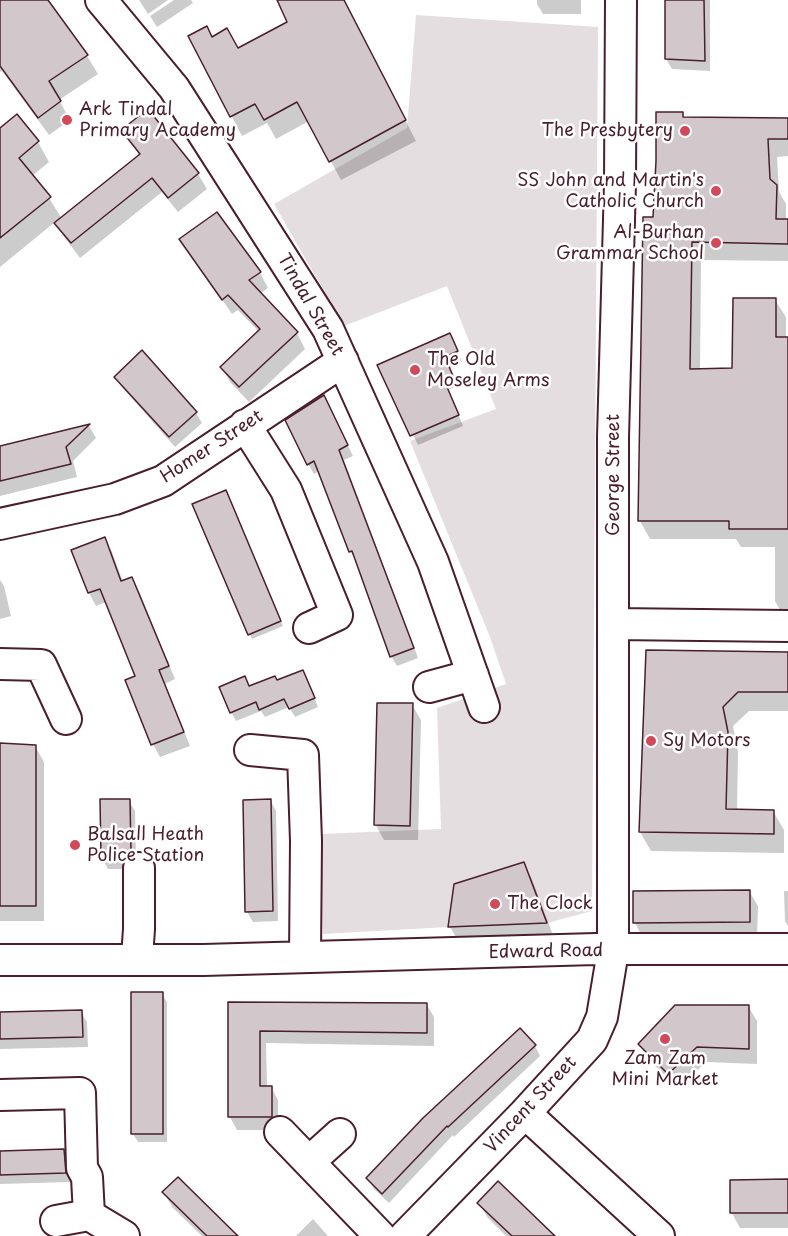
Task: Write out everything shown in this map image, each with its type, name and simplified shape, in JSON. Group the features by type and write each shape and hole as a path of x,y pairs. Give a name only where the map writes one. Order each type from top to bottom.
{"street":[{"name":"Tindal Street","path":"101,0 174,87 328,329 433,562 484,707"},
{"name":"George Street","path":"613,951 613,436 620,183 621,0"},
{"name":"Homer Street","path":"0,524 115,499 163,481 343,361"},
{"path":"245,425 286,490 337,615 309,628"},
{"path":"614,624 788,626"},
{"path":"0,664 41,664 66,720"},
{"path":"429,687 473,675"},
{"path":"250,750 303,755 306,841 304,957"},
{"path":"137,958 140,929 139,868"},
{"name":"Edward Road","path":"0,960 137,958 203,960 596,949 613,951 788,950"},
{"name":"Vincent Street","path":"405,1236 525,1113 592,1040 602,1017 613,951"},
{"path":"0,1095 80,1093 82,1168 87,1177 89,1215"},
{"path":"525,1113 659,1236"},
{"path":"280,1131 380,1236"},
{"path":"310,1161 340,1134"},
{"path":"56,1221 89,1215 124,1236"}],"shaded area":[{"path":"416,15 598,27 592,911 547,923 523,862 454,884 448,927 323,934 321,834 441,829 437,708 506,684 490,637 410,441 496,409 447,286 344,326 274,204 407,128"}],"building":[{"path":"0,0 48,0 88,55 49,81 61,101 38,118 0,66"},
{"path":"277,0 344,0 406,120 329,162 297,102 264,120 255,104 230,117 188,36 207,26 212,37 227,28 238,48 287,22"},
{"path":"665,0 704,0 705,61 665,59"},
{"path":"148,109 199,173 168,198 152,178 71,243 54,223 140,154 121,130"},
{"path":"656,112 683,112 683,117 788,118 788,139 768,139 770,179 777,185 776,219 788,219 788,244 692,242 690,369 732,368 733,298 776,298 776,337 788,337 788,529 729,529 729,521 638,521 643,217 653,217"},
{"path":"17,114 39,141 19,158 51,197 0,238 0,128"},
{"path":"217,212 261,272 249,280 298,332 239,387 220,367 260,329 228,295 222,300 179,239"},
{"path":"450,333 458,351 445,357 453,376 444,380 459,415 410,436 377,365"},
{"path":"142,350 197,412 169,437 114,377"},
{"path":"324,395 348,445 339,450 414,648 390,657 352,551 349,552 314,461 307,465 285,420"},
{"path":"90,424 66,447 71,464 0,481 0,446"},
{"path":"226,490 281,621 248,635 192,504"},
{"path":"105,537 121,581 132,577 169,666 159,670 184,732 151,745 125,680 135,676 100,589 88,593 71,550"},
{"path":"646,650 788,652 788,692 738,692 723,707 728,732 726,809 774,810 774,834 639,832"},
{"path":"303,670 315,698 289,709 284,699 259,710 256,702 230,713 219,687 245,676 249,686 275,676 277,680"},
{"path":"377,703 413,703 410,826 374,825"},
{"path":"0,743 36,745 36,906 0,906"},
{"path":"100,799 130,799 131,853 124,859 101,859"},
{"path":"271,799 273,911 245,912 243,800"},
{"name":"The Clock","path":"524,862 547,923 448,927 454,884"},
{"path":"750,890 750,922 633,923 633,891"},
{"path":"131,992 163,992 163,1134 131,1134"},
{"path":"228,1002 427,1003 427,1033 260,1031 260,1086 272,1086 272,1117 228,1117"},
{"path":"675,1005 749,1005 749,1049 697,1047 668,1074 638,1044"},
{"path":"82,1010 83,1037 0,1039 0,1012"},
{"path":"520,1028 536,1045 447,1126 382,1194 366,1178 423,1118"},
{"path":"64,1149 66,1173 0,1175 0,1151"},
{"path":"178,1177 238,1236 207,1236 162,1192"},
{"path":"788,1179 788,1213 730,1213 730,1180"},
{"path":"498,1181 555,1236 512,1236 477,1203"}],"place":[{"name":"Ark Tindal Primary Academy","path":"67,120"},
{"name":"The Presbytery","path":"685,131"},
{"name":"SS John and Martin's Catholic Church","path":"716,191"},
{"name":"Al-Burhan Grammar School","path":"716,243"},
{"name":"The Old Moseley Arms","path":"415,370"},
{"name":"Sy Motors","path":"651,741"},
{"name":"Balsall Heath Police Station","path":"75,845"},
{"name":"The Clock","path":"495,904"},
{"name":"Zam Zam Mini Market","path":"665,1039"}]}
